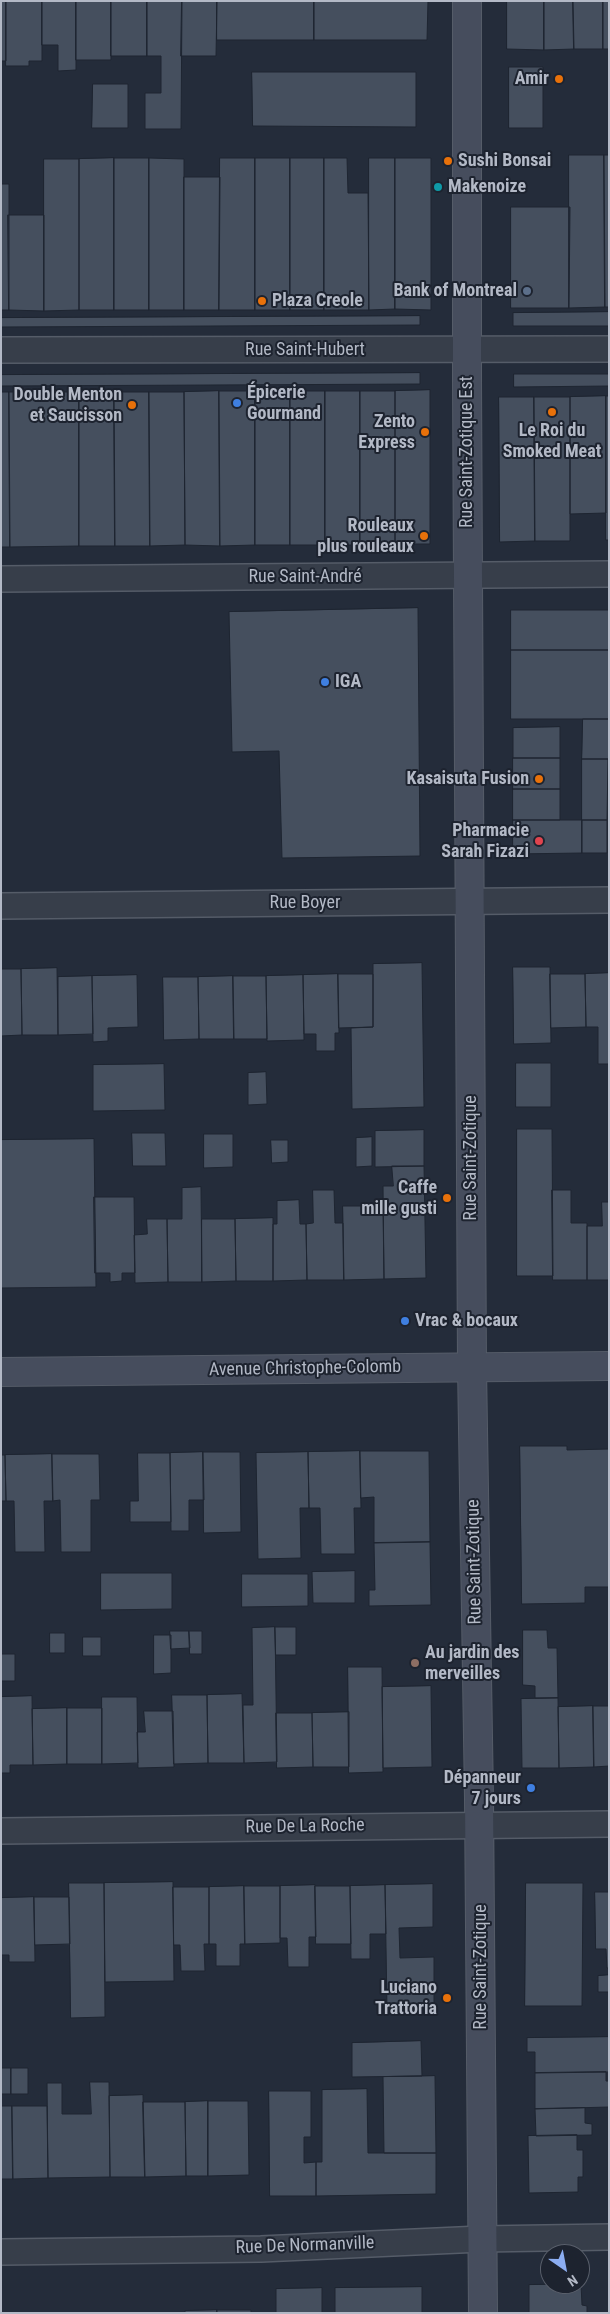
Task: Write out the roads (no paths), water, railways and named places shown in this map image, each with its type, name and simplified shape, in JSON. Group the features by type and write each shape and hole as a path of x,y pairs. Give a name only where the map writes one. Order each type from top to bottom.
{"street":[{"name":"Rue Saint-Zotique Est","path":"467,1 470,902"},
{"name":"Rue Saint-Hubert","path":"1,350 609,349"},
{"name":"Rue Saint-André","path":"1,579 609,574"},
{"name":"Rue Boyer","path":"1,906 609,900"},
{"name":"Rue Saint-Zotique","path":"470,902 472,1367 480,1825 481,2239 483,2313"},
{"name":"Avenue Christophe-Colomb","path":"1,1372 609,1366"},
{"name":"Rue De La Roche","path":"1,1831 609,1824"},
{"name":"Rue De Normanville","path":"1,2252 261,2249 481,2239 609,2237"}],"place":[{"name":"Amir","path":"559,79"},
{"name":"Sushi Bonsai","path":"448,161"},
{"name":"Makenoize","path":"438,187"},
{"name":"Bank of Montreal","path":"527,291"},
{"name":"Plaza Creole","path":"262,301"},
{"name":"Épicerie Gourmand","path":"237,403"},
{"name":"Double Menton et Saucisson","path":"132,405"},
{"name":"Le Roi du Smoked Meat","path":"552,412"},
{"name":"Zento Express","path":"425,432"},
{"name":"Rouleaux plus rouleaux","path":"424,536"},
{"name":"IGA","path":"325,682"},
{"name":"Kasaisuta Fusion","path":"539,779"},
{"name":"Pharmacie Sarah Fizazi","path":"539,841"},
{"name":"Caffe mille gusti","path":"447,1198"},
{"name":"Vrac & bocaux","path":"405,1321"},
{"name":"Au jardin des merveilles","path":"415,1663"},
{"name":"Dépanneur 7 jours","path":"531,1788"},
{"name":"Luciano Trattoria","path":"447,1998"}]}
